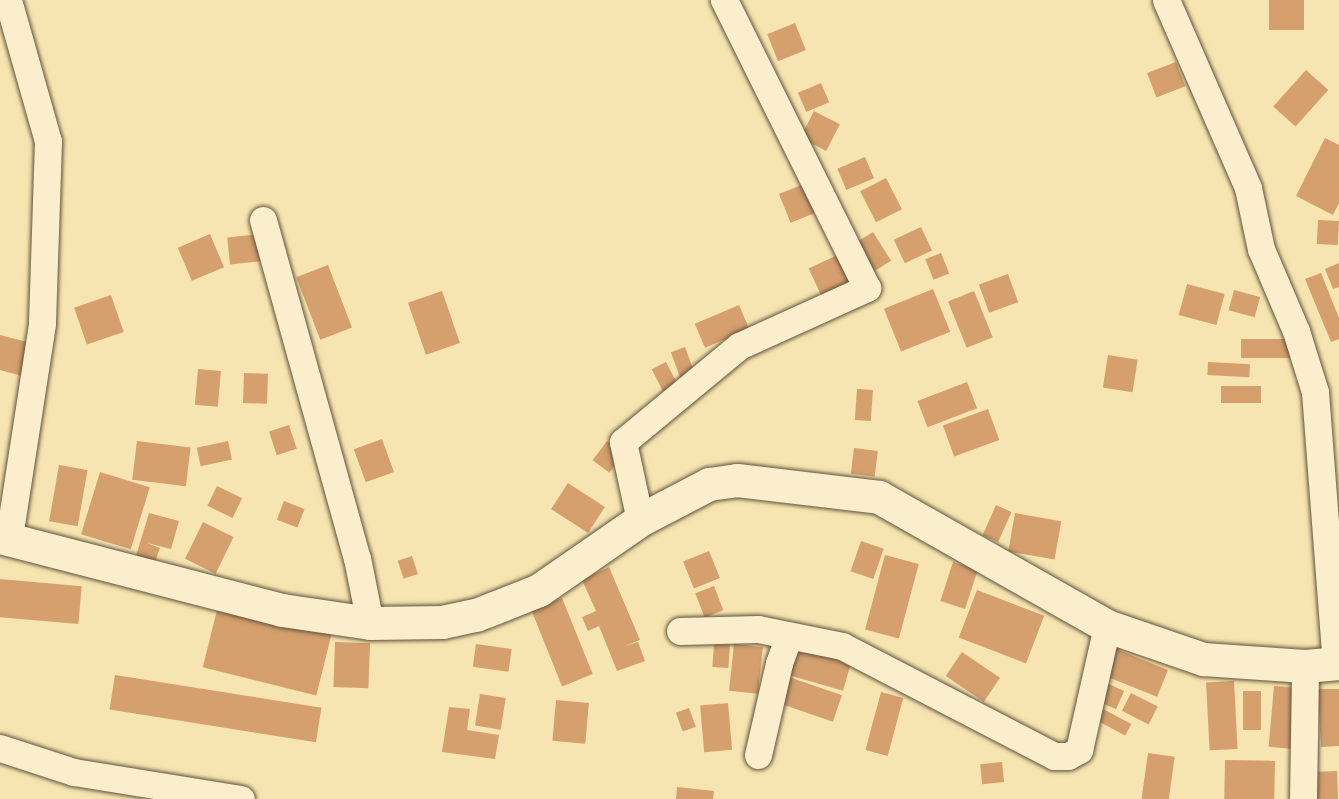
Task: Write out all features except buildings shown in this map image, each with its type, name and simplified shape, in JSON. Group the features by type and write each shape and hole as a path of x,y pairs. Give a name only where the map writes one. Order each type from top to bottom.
{"street":[{"path":"8,0 48,141 42,324 4,537 282,610 370,623 442,622 476,615 539,590 640,520 709,484 737,480 879,497 1107,626 1203,659 1327,664"},
{"path":"640,520 623,442 739,346 867,288 724,0"},
{"path":"1166,0 1248,188 1261,249 1296,331 1315,392 1327,664 1303,799"},
{"path":"263,220 357,558 370,623"},
{"path":"680,631 758,629 843,646 1054,756 1068,756 1079,750 1107,626"},
{"path":"758,755 778,663 789,636"},
{"path":"0,748 74,772 241,799"}]}
